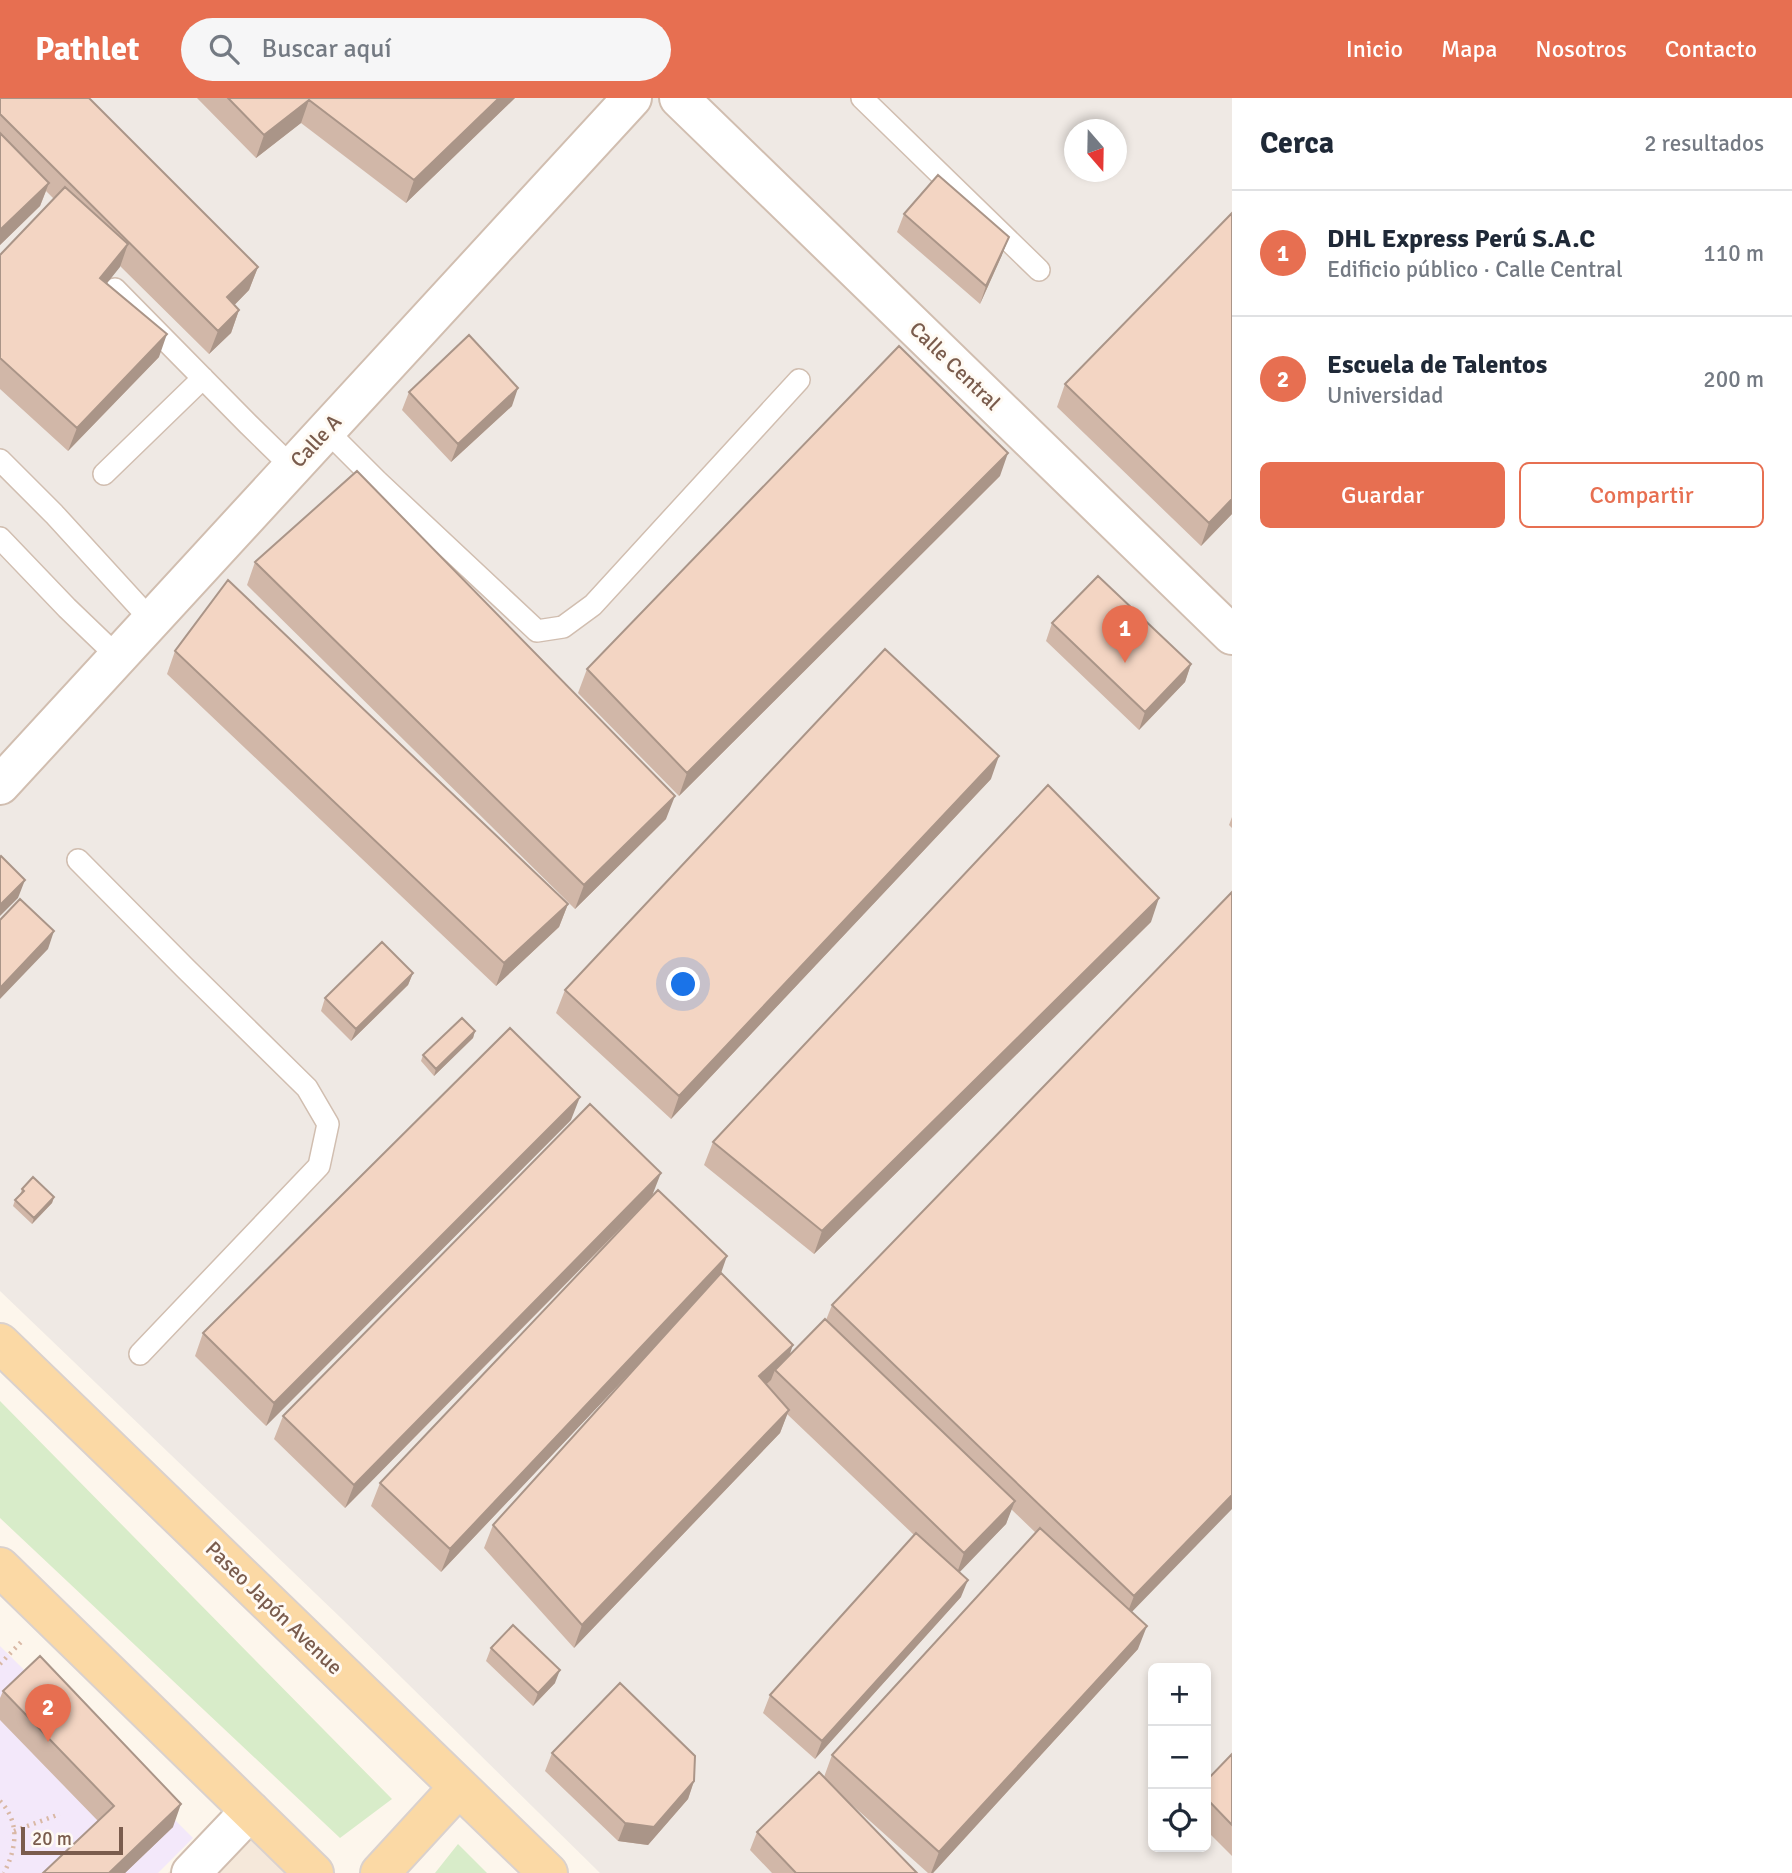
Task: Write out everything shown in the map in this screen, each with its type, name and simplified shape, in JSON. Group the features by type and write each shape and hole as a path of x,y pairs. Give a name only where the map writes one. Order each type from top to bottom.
{"main road":[{"name":"Paseo Japón Avenue","path":"0,1343 548,1873"},
{"path":"0,1567 250,1811 297,1866"},
{"path":"380,1873 459,1787"}],"street":[{"name":"Calle A","path":"0,785 632,98"},
{"name":"Calle Central","path":"679,98 1232,635"},
{"path":"191,1873 250,1811"}],"lane":[{"path":"877,103 1039,270"},
{"path":"115,289 292,467"},
{"path":"104,474 203,378"},
{"path":"326,430 537,631 563,626 593,606 799,380"},
{"path":"0,460 54,513 151,620"},
{"path":"0,538 66,608 118,657"},
{"path":"78,860 307,1088 328,1124 319,1166 140,1354"}],"path":[{"path":"0,1801 12,1821 15,1839 12,1857 4,1873"},
{"path":"14,1831 60,1814"}],"shaded area":[{"path":"0,98 1232,98 1232,1873 600,1873 340,1617 0,1291"},
{"path":"0,1646 193,1838 158,1873 0,1873"},
{"path":"230,1810 300,1873 168,1873"}],"green space":[{"path":"0,1401 392,1799 340,1838 0,1518"},
{"path":"458,1844 487,1873 435,1873"}],"building":[{"path":"0,98 89,98 258,267 227,297 239,310 218,331 0,114"},
{"path":"228,98 499,98 414,180 309,100 264,135"},
{"path":"0,133 49,183 0,230"},
{"path":"938,175 1009,237 986,286 904,214"},
{"path":"65,187 128,244 100,278 167,334 77,428 0,358 0,255"},
{"path":"1232,213 1232,499 1209,523 1065,384"},
{"path":"469,335 518,388 458,444 409,392"},
{"path":"899,346 1008,453 687,773 587,669"},
{"path":"357,471 675,796 584,885 255,562"},
{"path":"1098,576 1191,664 1145,712 1052,623"},
{"path":"228,580 568,904 504,963 175,651"},
{"path":"885,649 999,756 679,1096 565,990"},
{"path":"1048,785 1159,898 822,1231 713,1142"},
{"path":"0,857 25,880 0,905"},
{"path":"1232,892 1232,1495 1134,1596 832,1305"},
{"path":"20,899 54,931 0,988 0,920"},
{"path":"382,942 413,973 356,1029 325,998"},
{"path":"462,1018 475,1031 436,1069 423,1055"},
{"path":"510,1028 580,1097 274,1403 203,1333"},
{"path":"590,1104 661,1173 354,1485 283,1416"},
{"path":"33,1177 54,1197 34,1218 15,1200"},
{"path":"658,1190 727,1256 450,1549 380,1483"},
{"path":"721,1273 793,1345 759,1376 789,1410 582,1625 493,1525"},
{"path":"825,1319 1015,1501 964,1553 775,1370"},
{"path":"1040,1528 1147,1626 939,1852 832,1755"},
{"path":"916,1533 968,1580 822,1741 770,1695"},
{"path":"513,1625 560,1670 538,1693 491,1648"},
{"path":"40,1656 181,1804 109,1873 43,1873 114,1806 3,1691"},
{"path":"620,1683 695,1756 694,1781 654,1827 625,1823 552,1753"},
{"path":"1232,1754 1232,1825 1211,1803 1211,1776"},
{"path":"819,1772 917,1873 796,1873 757,1832"}],"place":[{"name":"DHL Express Perú S.A.C","path":"1125,663"},
{"name":"Escuela de Talentos","path":"48,1742"}]}
